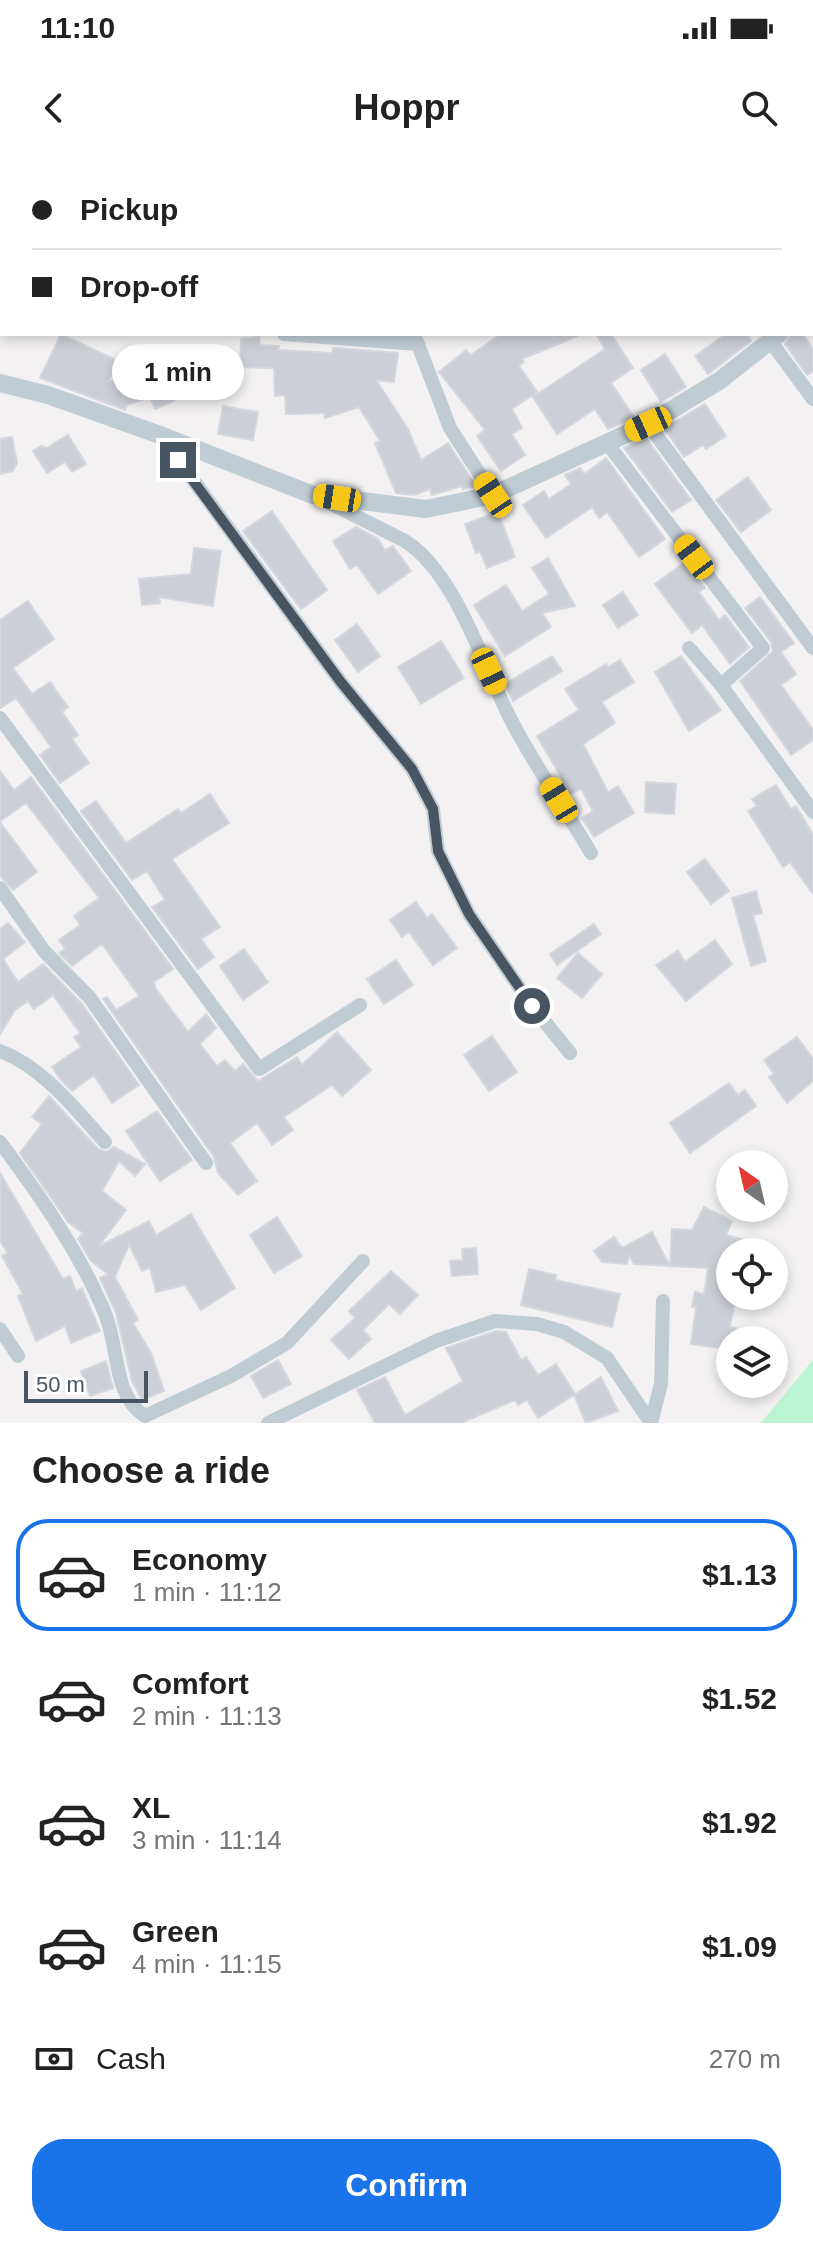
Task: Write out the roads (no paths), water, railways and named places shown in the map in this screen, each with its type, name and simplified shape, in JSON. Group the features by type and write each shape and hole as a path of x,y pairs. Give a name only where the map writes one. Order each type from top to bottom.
{"street":[{"path":"337,336 416,339 450,428 493,495"},
{"path":"313,495 426,509 493,495 648,424 719,381 775,338 813,399"},
{"path":"0,383 48,395 160,435 313,495 405,541 431,565 467,623 511,720 591,853"},
{"path":"648,424 813,648"},
{"path":"160,435 340,681 412,769 433,809 438,851 469,914 532,1006 570,1053"},
{"path":"607,443 763,648 721,685"},
{"path":"689,648 721,685 813,812"},
{"path":"0,718 259,1069 360,1005"},
{"path":"0,888 44,951 90,998 206,1163"},
{"path":"0,1051 22,1059 105,1142"},
{"path":"0,1142 78,1258 107,1318 127,1399 145,1416 231,1376 287,1343 363,1261"},
{"path":"651,1423 661,1384 663,1301"},
{"path":"268,1423 436,1341 495,1321 537,1324 564,1332 607,1358 651,1423"},
{"path":"0,1329 18,1356"}]}
